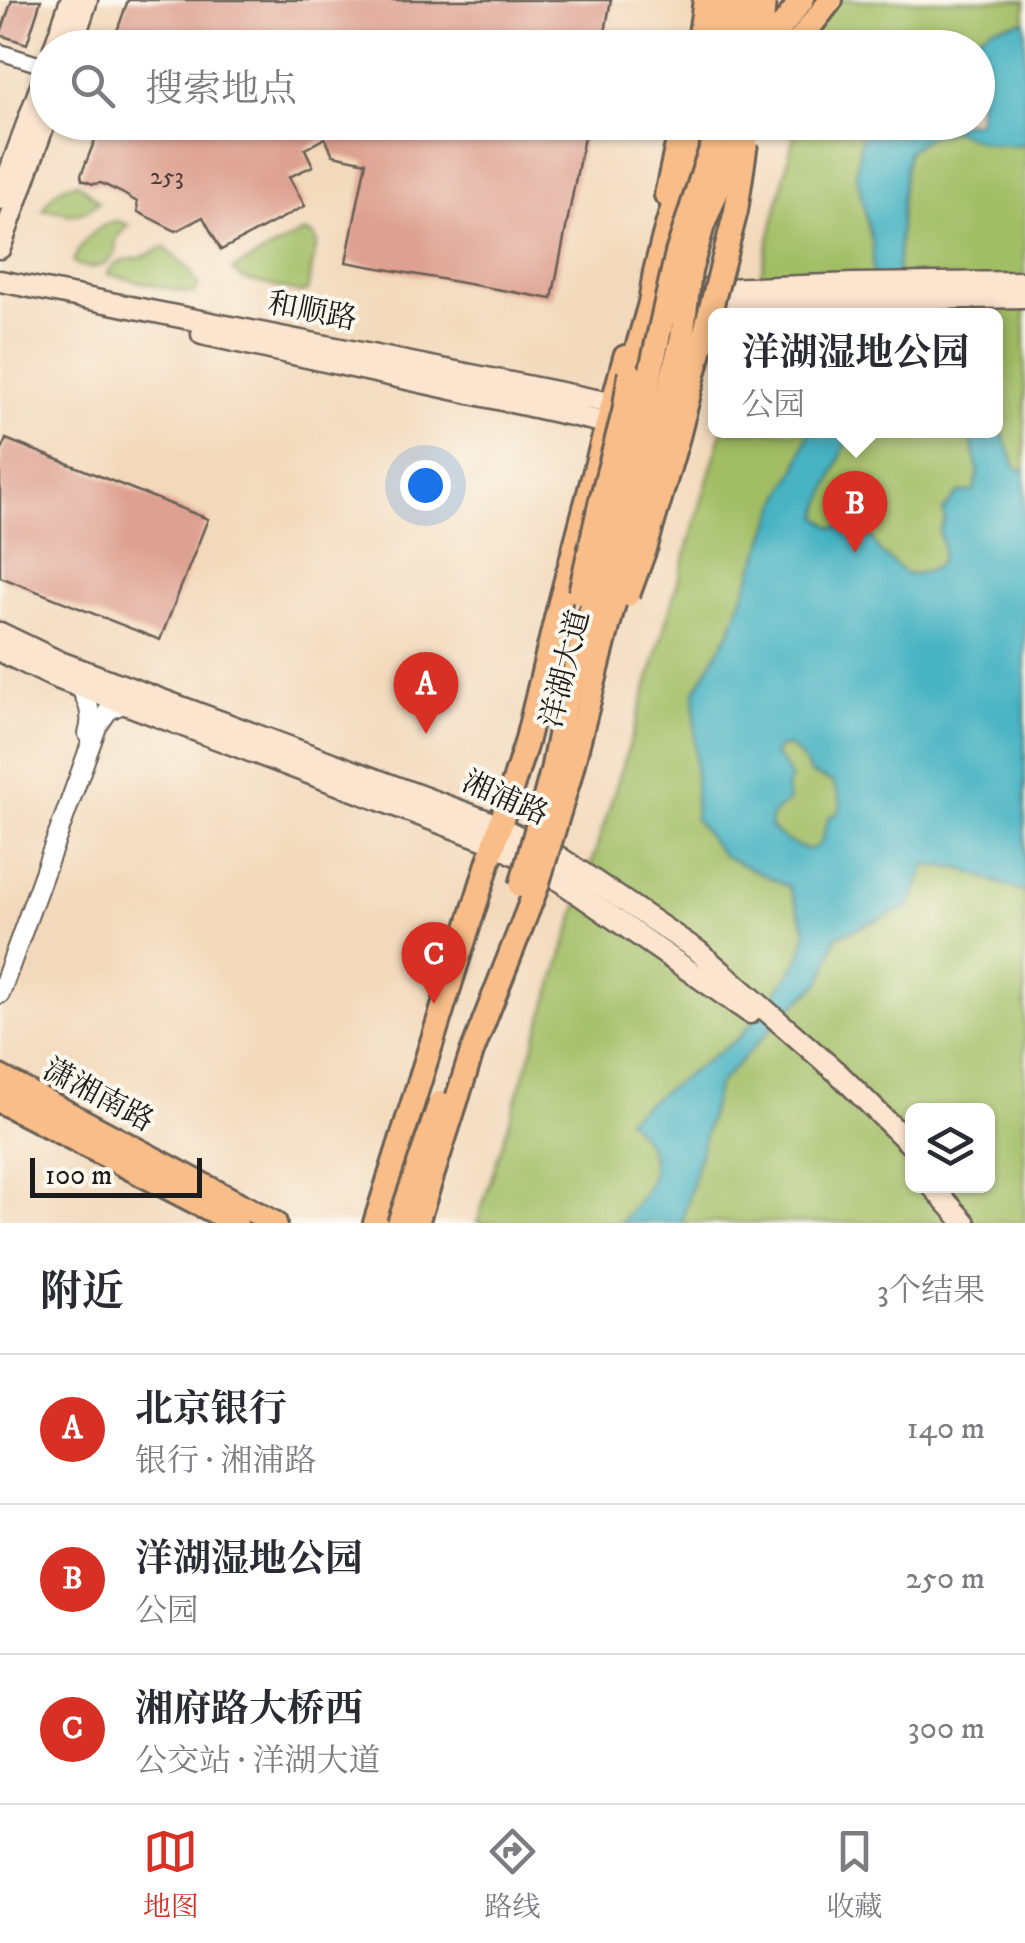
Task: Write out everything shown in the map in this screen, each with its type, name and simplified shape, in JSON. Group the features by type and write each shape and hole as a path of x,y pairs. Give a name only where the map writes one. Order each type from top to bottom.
{"main road":[{"path":"60,30 71,0"},
{"path":"77,30 88,0"},
{"path":"701,30 705,0"},
{"path":"713,30 719,0"},
{"path":"729,30 737,0"},
{"path":"746,30 751,0"},
{"path":"763,30 764,0"},
{"path":"778,30 802,0"},
{"path":"807,30 831,0"},
{"path":"0,199 30,114"},
{"path":"0,248 38,140"},
{"name":"洋湖大道","path":"376,1223 526,743 662,213 688,140"},
{"path":"564,710 580,592 654,272 690,140"},
{"name":"洋湖大道","path":"399,1223 456,1055 521,886 632,455 677,253 714,140"},
{"path":"419,1223 553,864 657,470 727,140"},
{"name":"洋湖大道","path":"419,1223 472,1052 536,889 583,726 682,338 694,255 739,140"},
{"name":"和顺路","path":"0,281 609,413"},
{"path":"937,291 1025,282"},
{"name":"和顺路","path":"0,289 609,413"},
{"path":"695,300 937,291 1025,297"},
{"name":"湘浦路","path":"0,633 60,662 499,836 553,864 698,952 747,1002 870,1102 905,1139"},
{"name":"湘浦路","path":"0,651 124,704 499,836"},
{"name":"湘浦路","path":"781,1030 905,1157"},
{"name":"潇湘南路","path":"0,1077 276,1223"},
{"name":"潇湘南路","path":"0,1101 236,1223"},
{"path":"938,1193 965,1223"},
{"path":"955,1193 981,1223"}],"street":[{"path":"0,52 30,61"},
{"path":"0,978 91,726 90,709 80,687"},
{"path":"0,994 96,728 108,712 124,704"}],"green space":[{"path":"816,0 1025,0 1025,1223 477,1223 636,724 720,438 1003,438 1003,308 753,308 793,140 995,140 995,30 815,30"},
{"path":"78,183 99,202 77,214 43,210 57,191"},
{"path":"117,221 129,225 118,237 117,249 109,261 94,267 73,262 90,236"},
{"path":"304,232 314,236 317,243 307,291 301,293 243,279 232,270"},
{"path":"164,247 189,269 199,287 194,293 107,274 121,262"}],"water":[{"path":"1025,21 1025,144 978,140 995,140 995,30 988,30"},
{"path":"861,140 924,140 908,151 895,308 872,308 873,246 856,173"},
{"path":"1003,435 1017,469 1025,470 1025,893 959,868 926,865 910,907 837,936 822,981 718,1085 682,1223 620,1223 647,1187 652,1167 645,1141 626,1118 740,1037 799,959 807,931 789,887 722,855 695,819 695,691 730,631 807,438 848,438 819,517 833,528 845,524 868,531 880,552 907,575 926,572 938,564 943,552 939,532 945,520 943,511 958,493 974,491 978,473 971,438","holes":["788,746 811,774 833,782 841,802 839,812 829,817 820,844 810,850 788,842 770,827 772,816 789,800 786,789 791,779 774,754"]}],"building":[{"path":"12,0 41,0 27,44 0,35"},
{"path":"128,0 611,0 605,30 117,30"},
{"path":"95,140 321,140 305,149 313,166 289,177 305,206 221,250 203,217 176,231 138,212 137,202 122,193 101,183 82,180"},
{"path":"326,140 583,140 552,299 346,262 366,162 333,155"},
{"path":"6,439 208,519 160,640 0,577 0,455"}],"place":[{"name":"洋湖湿地公园","path":"855,553"},
{"name":"北京银行","path":"426,734"},
{"name":"湘府路大桥西","path":"434,1004"}]}
